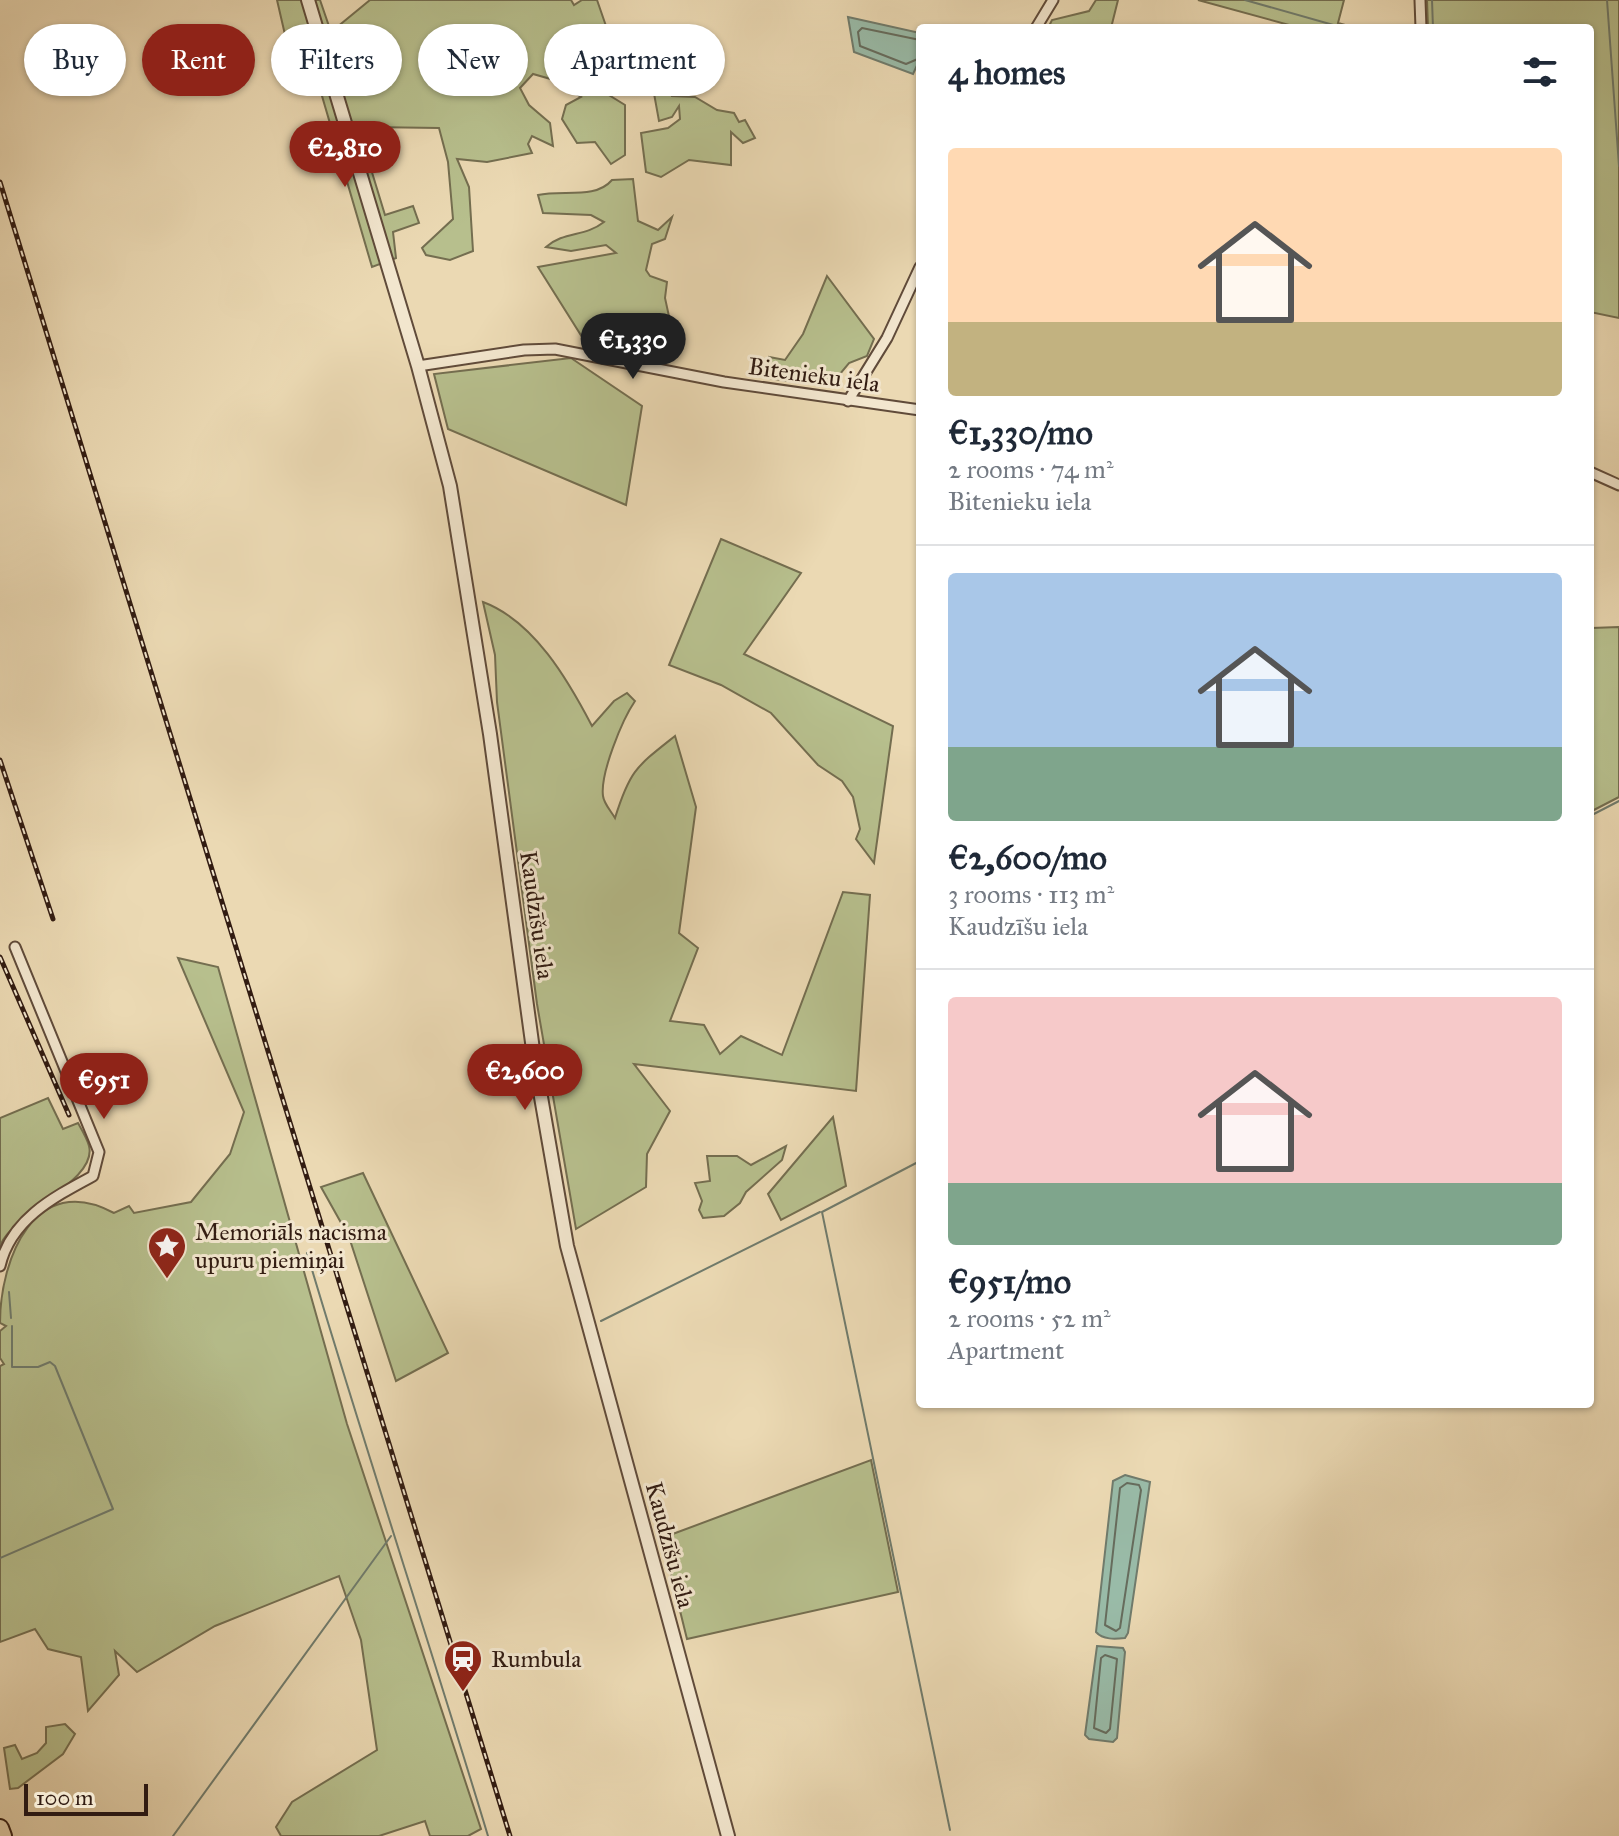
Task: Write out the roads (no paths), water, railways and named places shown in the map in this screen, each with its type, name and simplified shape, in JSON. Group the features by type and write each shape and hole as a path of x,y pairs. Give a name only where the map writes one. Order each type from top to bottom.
{"highway":[{"path":"0,1828 3,1836"}],"street":[{"name":"Kaudzīšu iela","path":"308,0 418,366 461,542 534,1057 567,1246 728,1836"},
{"path":"1038,24 1053,0"},
{"path":"1420,0 1421,24"},
{"path":"848,401 887,338 916,276"},
{"name":"Bitenieku iela","path":"418,366 524,350 555,349 724,382 916,410"},
{"path":"1594,474 1619,485"},
{"path":"0,1266 16,1230 38,1208 93,1176 99,1152 15,947"}],"water":[{"path":"848,17 916,32 916,68 913,74 854,52"},
{"path":"1125,1475 1150,1482 1128,1633 1125,1638 1109,1638 1096,1632 1113,1481"},
{"path":"1097,1646 1123,1648 1125,1652 1117,1738 1113,1742 1089,1739 1085,1735"}],"waterway":[{"path":"1245,0 1330,24"},
{"path":"1432,0 1433,24"},
{"path":"1607,0 1619,166"},
{"path":"1594,814 1619,801"},
{"path":"916,1163 822,1212 950,1830"},
{"path":"601,1321 820,1212"},
{"path":"307,1253 488,1836"},
{"path":"9,1292 11,1318"},
{"path":"0,1558 113,1509 55,1366 50,1362 38,1367 12,1367 12,1326"},
{"path":"173,1836 391,1536"}],"railway":[{"path":"0,182 510,1836"},
{"path":"0,760 53,919"},
{"path":"0,957 69,1115"}],"place":[{"name":"Memoriāls nacisma upuru piemiņai","path":"167,1280"},
{"name":"Rumbula","path":"463,1693"}]}
